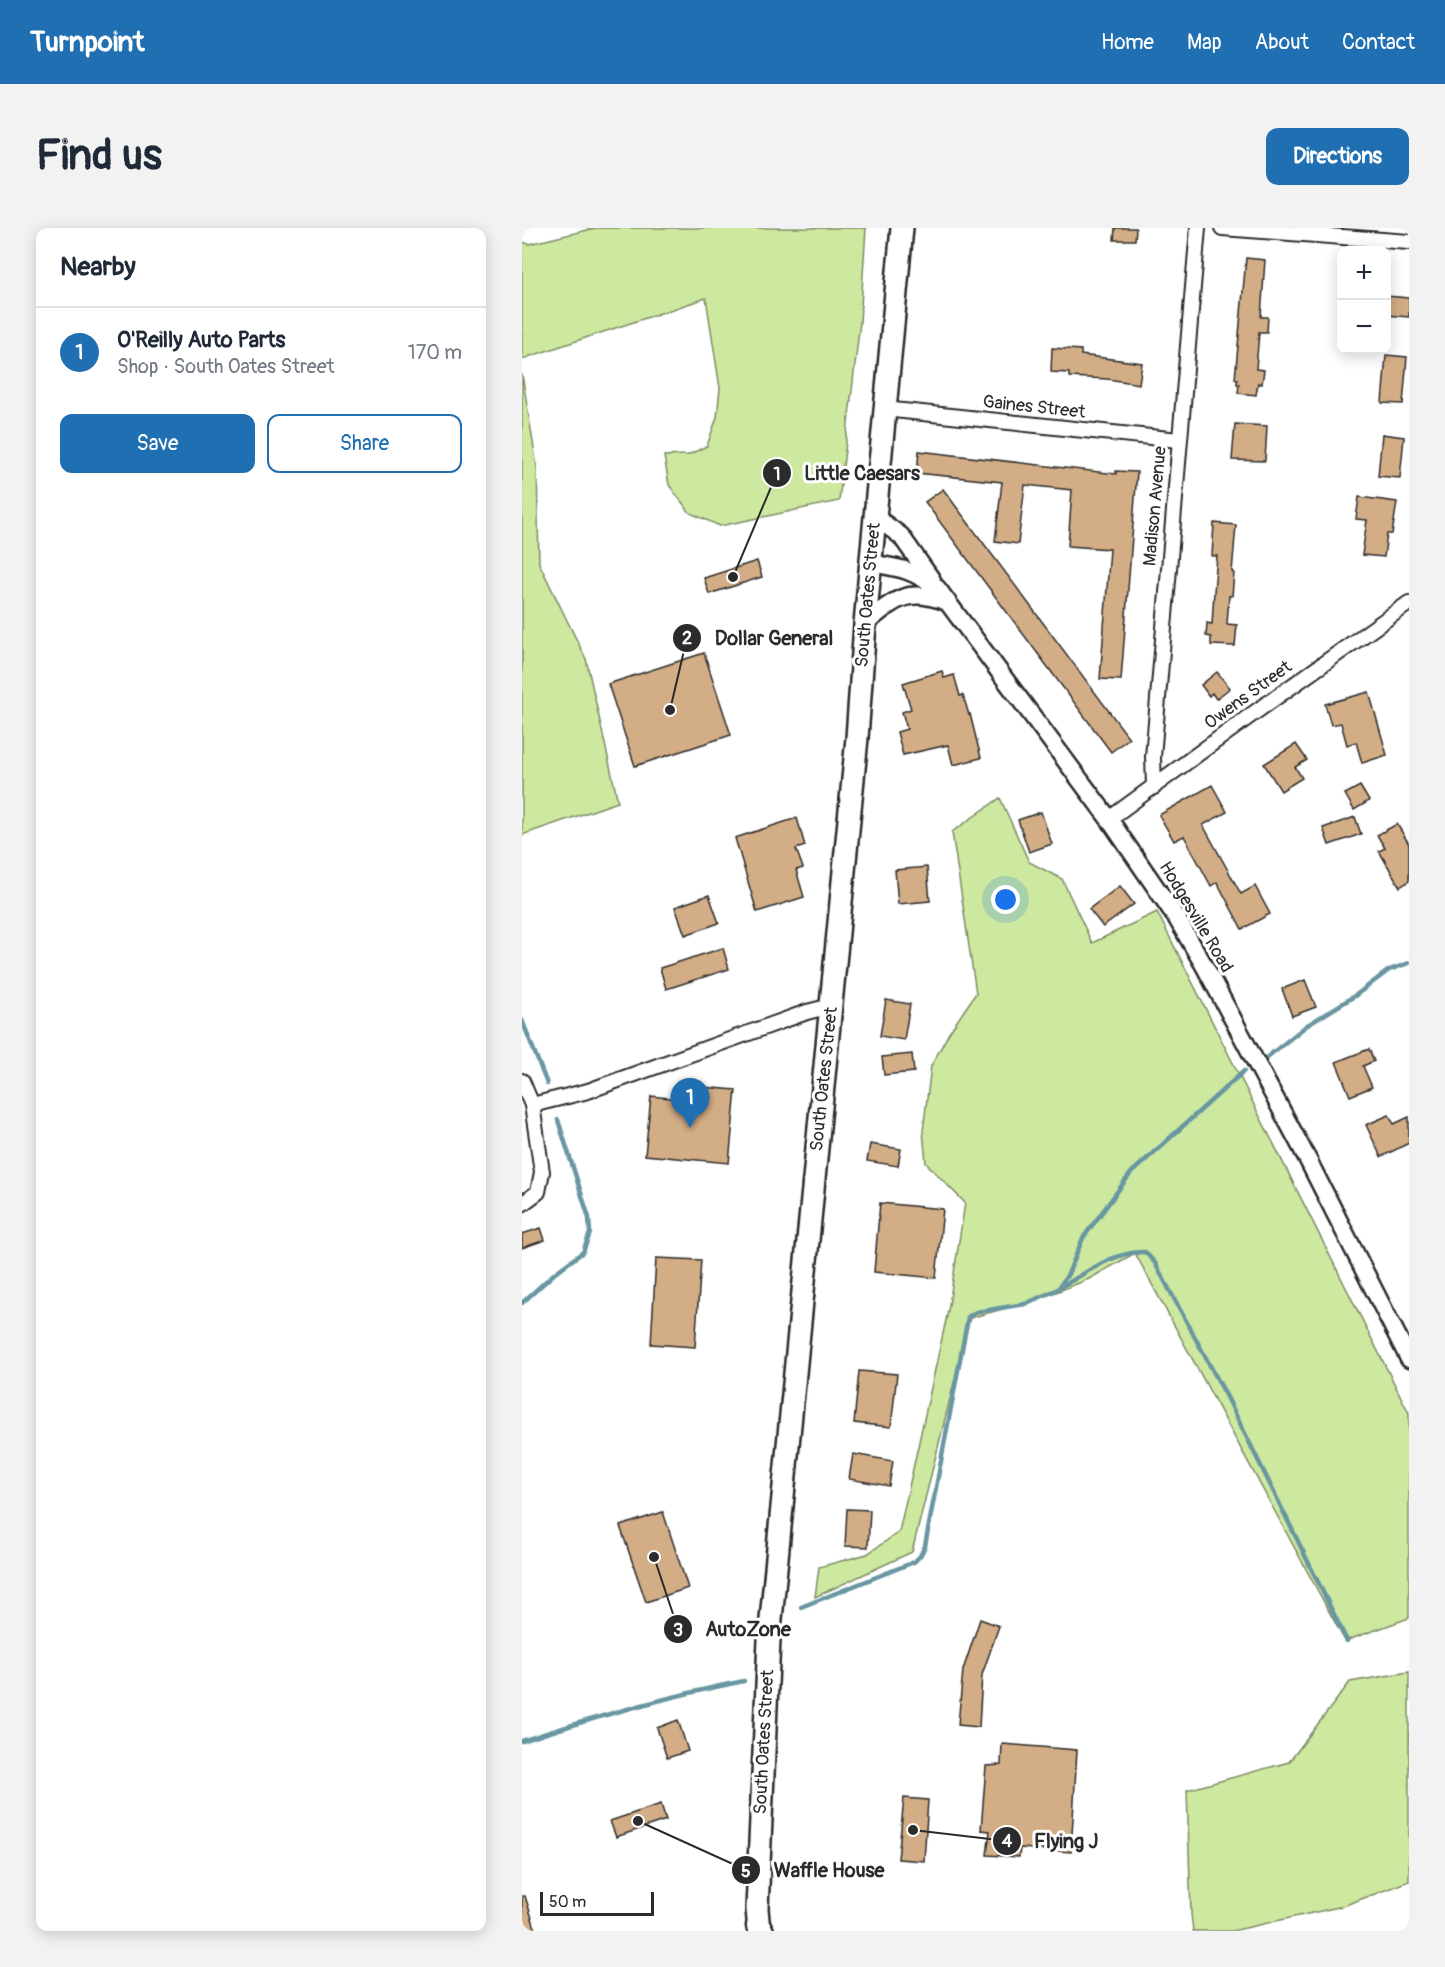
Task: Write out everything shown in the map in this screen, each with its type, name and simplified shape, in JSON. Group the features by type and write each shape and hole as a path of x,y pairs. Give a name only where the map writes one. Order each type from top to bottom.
{"main road":[{"name":"South Oates Street","path":"759,1930 757,1909 769,1649 857,738 874,516 902,228"}],"street":[{"name":"Madison Avenue","path":"1154,787 1153,757 1198,228"},
{"path":"1222,228 1409,242"},
{"name":"Gaines Street","path":"884,409 1179,441"},
{"path":"874,516 901,536 937,588"},
{"name":"Hodgesville Road","path":"870,562 906,569 921,576 937,588 1109,819 1176,917 1307,1158 1409,1359"},
{"path":"865,624 885,607 915,594 931,596 947,602"},
{"name":"Owens Street","path":"1109,819 1409,603"},
{"path":"532,1106 588,1091 807,1012 831,1006"},
{"path":"522,1081 532,1106 542,1172 538,1192 522,1204"}],"green space":[{"path":"596,228 866,228 860,322 839,501 720,526 690,513 669,485 664,456 688,455 707,446 717,417 720,388 706,298 522,359 522,242 529,244"},
{"path":"522,374 537,467 539,563 586,659 618,802 522,835"},
{"path":"1000,798 1029,862 1062,879 1092,943 1157,912 1409,1413 1409,1618 1345,1641 1135,1253 1089,1279 1036,1300 970,1318 912,1552 815,1597 819,1567 867,1554 899,1532 948,1311 965,1203 926,1163 923,1131 931,1066 949,1033 976,993 952,832"},
{"path":"1409,1672 1409,1881 1343,1906 1232,1931 1193,1931 1187,1790 1289,1762 1350,1682"}],"building":[{"path":"1115,228 1136,228 1135,240 1114,240"},
{"path":"1246,258 1265,260 1261,317 1268,317 1267,332 1259,332 1256,369 1264,370 1262,384 1258,383 1256,395 1238,393 1239,384 1235,379"},
{"path":"1391,296 1409,298 1409,317 1391,315"},
{"path":"1052,348 1081,350 1081,355 1142,363 1139,384 1108,379 1069,377 1069,373 1051,372"},
{"path":"1386,355 1407,357 1403,404 1382,403"},
{"path":"1235,424 1267,426 1265,461 1232,460"},
{"path":"1382,434 1404,437 1400,478 1378,476"},
{"path":"919,451 1116,474 1116,471 1137,472 1121,680 1100,679 1110,549 1068,546 1072,490 1025,485 1018,544 995,541 1002,482 917,473"},
{"path":"943,489 1129,738 1111,752 925,502"},
{"path":"1359,497 1397,502 1392,534 1387,534 1384,557 1362,555 1367,520 1356,519"},
{"path":"1214,523 1236,525 1232,596 1229,596 1227,624 1237,625 1235,646 1211,645 1211,637 1206,636 1207,623 1212,624 1217,556 1212,556"},
{"path":"757,561 762,577 709,594 704,578"},
{"path":"704,653 731,735 635,766 608,684"},
{"path":"942,671 944,678 954,675 960,696 963,695 981,758 953,765 948,745 903,755 897,732 907,729 902,712 911,709 903,683"},
{"path":"1217,672 1230,688 1216,699 1212,693 1209,696 1201,685"},
{"path":"1369,692 1387,755 1362,763 1356,742 1347,745 1341,723 1331,725 1325,704"},
{"path":"1296,744 1307,760 1295,767 1302,778 1281,791 1264,764"},
{"path":"1212,785 1227,812 1203,825 1241,894 1255,886 1270,914 1242,929 1217,882 1211,886 1184,836 1174,841 1159,815"},
{"path":"1360,786 1369,801 1354,810 1345,794"},
{"path":"1041,812 1052,844 1029,852 1018,820"},
{"path":"1355,817 1361,834 1329,845 1323,828"},
{"path":"797,818 805,846 796,849 803,868 796,870 804,897 757,912 735,838"},
{"path":"1397,824 1409,844 1409,881 1400,887 1379,851 1385,848 1377,835"},
{"path":"927,867 930,901 898,904 895,870"},
{"path":"1120,886 1134,904 1103,927 1089,909"},
{"path":"709,895 719,923 685,935 675,907"},
{"path":"723,948 729,969 666,989 660,968"},
{"path":"1305,980 1316,1007 1292,1016 1282,989"},
{"path":"886,1000 910,1004 904,1040 880,1036"},
{"path":"1369,1049 1374,1061 1363,1066 1372,1087 1350,1096 1336,1062"},
{"path":"912,1054 914,1072 884,1075 882,1057"},
{"path":"702,1087 736,1090 729,1163 645,1155 651,1096 700,1101"},
{"path":"1389,1115 1394,1124 1409,1117 1409,1143 1381,1157 1366,1125"},
{"path":"870,1144 901,1149 898,1166 867,1161"},
{"path":"880,1203 943,1209 936,1278 874,1272"},
{"path":"541,1228 545,1240 522,1248 522,1234"},
{"path":"656,1258 701,1260 695,1347 651,1344"},
{"path":"859,1371 897,1374 891,1427 854,1423"},
{"path":"853,1454 893,1461 889,1486 849,1479"},
{"path":"847,1509 870,1510 868,1547 845,1546"},
{"path":"663,1512 688,1588 646,1602 620,1526"},
{"path":"980,1619 999,1626 982,1675 979,1727 958,1725 963,1670"},
{"path":"678,1720 688,1751 667,1758 657,1728"},
{"path":"1002,1744 1077,1750 1071,1852 1020,1848 1019,1857 987,1855 990,1831 981,1830 986,1766 1001,1765"},
{"path":"904,1798 928,1800 924,1861 898,1859"},
{"path":"661,1804 666,1820 616,1837 610,1821"},
{"path":"522,1896 525,1896 536,1931 522,1931"}],"waterway":[{"path":"1266,1058 1306,1026 1356,995 1389,970 1409,963"},
{"path":"522,1020 547,1084"},
{"path":"801,1607 914,1562 920,1556 925,1546 968,1317 976,1312 1025,1304 1058,1289 1068,1274 1083,1238 1131,1173 1244,1071"},
{"path":"522,1303 556,1272 583,1252 590,1233 589,1218 558,1120"},
{"path":"1061,1287 1123,1255 1145,1252 1155,1263 1228,1399 1347,1641"},
{"path":"522,1741 632,1708 744,1681"}],"place":[{"name":"Little Caesars","path":"733,577"},
{"name":"Dollar General","path":"670,710"},
{"name":"O'Reilly Auto Parts","path":"690,1128"},
{"name":"AutoZone","path":"654,1557"},
{"name":"Waffle House","path":"638,1821"},
{"name":"Flying J","path":"913,1830"}]}
